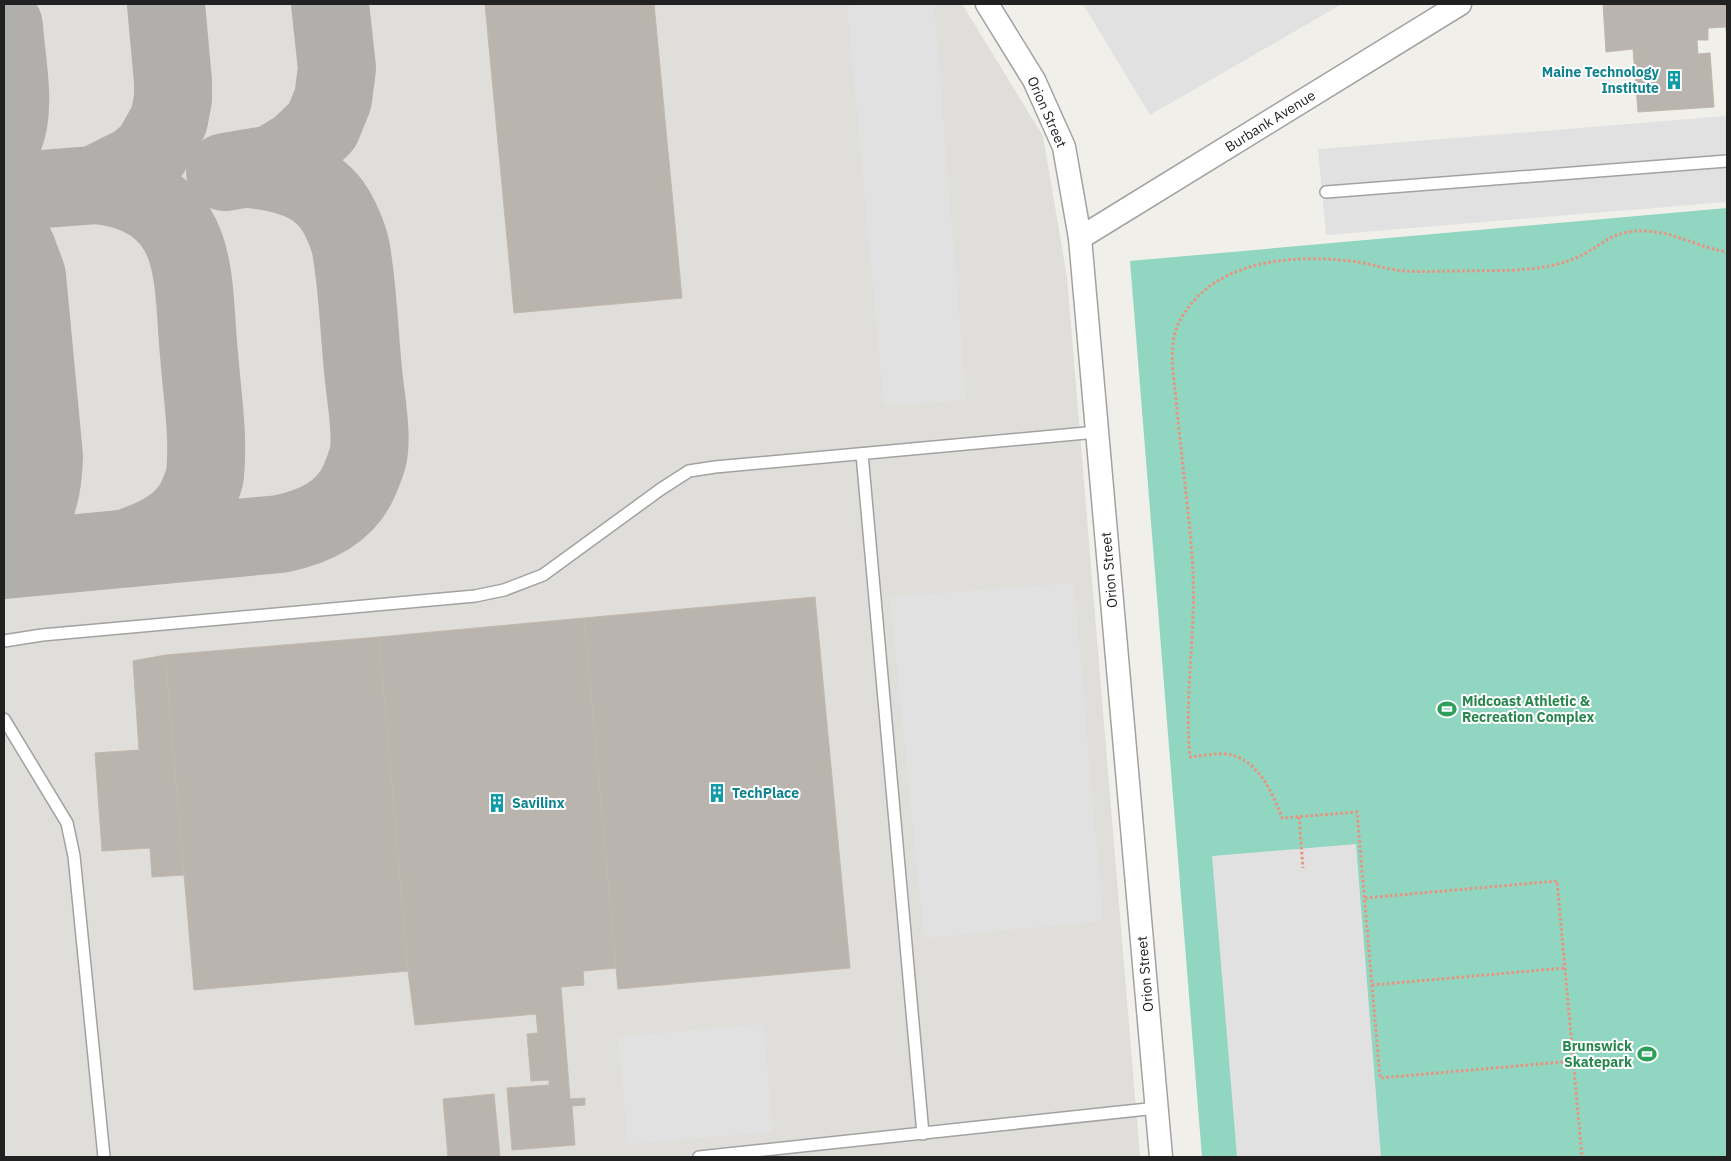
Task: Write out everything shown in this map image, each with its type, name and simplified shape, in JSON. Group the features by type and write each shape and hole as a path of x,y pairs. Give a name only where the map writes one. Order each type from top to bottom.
{"street":[{"name":"Orion Street","path":"987,4 1034,80 1064,147 1080,238 1161,1157"},
{"name":"Burbank Avenue","path":"1080,238 1435,10 1460,4"}],"lane":[{"path":"1326,192 1727,161"},
{"path":"4,641 42,635 475,596 504,590 543,575 660,489 689,471 715,467 1097,432"},
{"path":"862,454 923,1134"},
{"path":"4,719 67,823 74,856 104,1157"},
{"path":"699,1157 1157,1108"}],"path":[{"path":"1573,1061 1380,1078 1357,812 1282,818 1275,799 1252,765 1239,757 1223,754 1190,757 1188,720 1192,573 1174,359 1175,333 1185,314 1202,292 1220,279 1248,267 1277,261 1350,261 1404,271 1549,268 1580,257 1606,239 1628,232 1654,231 1679,236 1706,248 1727,252"},
{"path":"1299,817 1303,868"},
{"path":"1365,898 1557,881 1582,1157"},
{"path":"1372,985 1565,968"}],"shaded area":[{"path":"4,4 962,4 1043,136 1067,277 1140,1157 4,1157"},
{"path":"934,4 966,400 884,406 847,6"},
{"path":"1083,4 1342,4 1150,115"},
{"path":"1727,116 1727,202 1326,235 1318,149"},
{"path":"1074,583 1103,921 924,938 890,597"},
{"path":"1356,844 1381,1157 1237,1157 1212,856"},
{"path":"763,1024 773,1132 628,1144 618,1037"}],"green space":[{"name":"Midcoast Athletic & Recreation Complex","path":"1727,208 1727,1157 1202,1157 1130,261"}],"building":[{"path":"485,4 654,4 682,298 514,313"},
{"name":"Maine Technology Institute","path":"1603,4 1727,4 1727,41 1726,27 1708,28 1708,40 1697,40 1698,54 1710,53 1714,107 1638,112 1633,49 1606,52"},
{"name":"TechPlace","path":"815,597 850,968 618,989 584,618"},
{"name":"Savilinx","path":"584,618 616,968 583,971 584,985 561,987 570,1099 585,1098 585,1105 572,1106 575,1145 512,1150 507,1088 549,1085 549,1080 531,1081 527,1034 538,1033 536,1014 415,1025 408,971 379,637"},
{"path":"379,637 408,971 194,990 165,655"},
{"path":"165,655 184,875 152,877 150,848 102,851 95,753 139,750 133,661"},
{"path":"494,1094 500,1157 448,1157 443,1099"}],"taxiway":[{"path":"4,192 95,185 135,165 151,152 169,120 173,99 166,4"},
{"path":"225,172 273,164 299,148 322,126 333,99 337,68 330,4"},
{"path":"4,26 10,83 10,112 4,138"},
{"path":"4,560 280,534 305,527 328,517 354,491 368,457 370,437 355,279 349,240 336,211 320,192 299,180 251,169"},
{"path":"95,185 120,189 143,198 153,204 171,221 178,231 189,258 196,307 206,430 204,481 196,500 183,518 175,525 157,536 127,548"},
{"path":"4,232 17,249 27,276 44,457 42,483 36,507 24,528 4,546"}],"place":[{"name":"Maine Technology Institute","path":"1674,80"},
{"name":"Midcoast Athletic & Recreation Complex","path":"1447,709"},
{"name":"TechPlace","path":"717,793"},
{"name":"Savilinx","path":"497,803"},
{"name":"Brunswick Skatepark","path":"1647,1054"}]}
